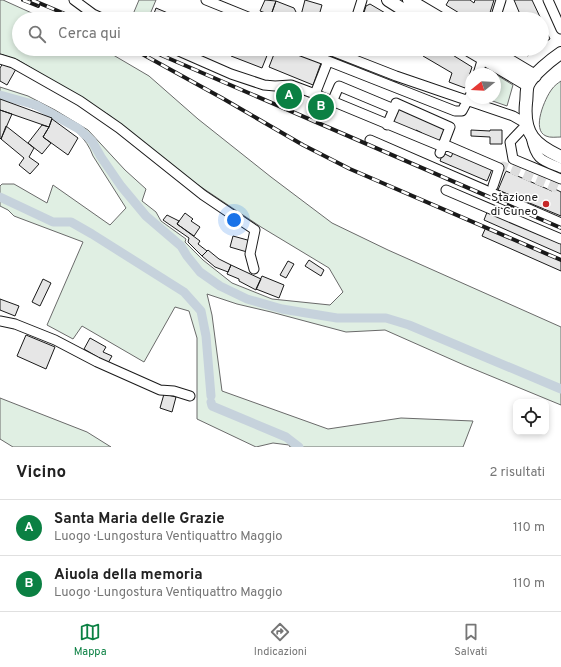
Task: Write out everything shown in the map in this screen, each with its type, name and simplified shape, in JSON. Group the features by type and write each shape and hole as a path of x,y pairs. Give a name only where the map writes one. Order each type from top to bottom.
{"main road":[{"path":"388,0 407,12"},
{"path":"409,0 429,12"},
{"path":"561,53 531,80 525,113 531,137 539,145 561,157"},
{"path":"488,56 531,80"},
{"path":"499,56 531,80"},
{"path":"531,80 561,63"}],"street":[{"path":"74,0 90,12"},
{"path":"206,0 218,2 238,12"},
{"path":"358,12 362,0"},
{"path":"497,12 501,0"},
{"path":"548,0 561,29"},
{"path":"190,56 231,74 264,85 291,85 387,125 441,150"},
{"path":"315,56 455,112 462,111 466,104"},
{"path":"356,56 465,96"},
{"path":"480,68 483,56"},
{"path":"0,59 13,63 80,101 119,128 203,195 255,230 250,254 254,269"},
{"path":"315,94 328,61"},
{"path":"332,102 340,86 394,109"},
{"path":"387,125 396,103 450,127 441,150"},
{"path":"484,104 513,116 527,124 510,142 513,159 561,179"},
{"path":"531,137 537,156 542,160 561,168"},
{"path":"370,140 561,224"},
{"path":"441,150 448,146 499,168 493,186"},
{"path":"446,190 561,239"},
{"path":"0,321 15,324 55,340 97,362 160,390 174,391 190,396"}],"green space":[{"path":"0,0 30,12 12,12 12,56 115,56 149,76 198,119 332,223 388,250 561,327 561,405 464,365 385,330 346,332 237,304 207,294 212,315 222,391 328,429 401,418 473,421 463,447 290,447 289,445 273,443 256,447 197,419 197,338 189,311 175,307 144,362 82,326 73,339 47,325 83,242 14,216 8,210 0,206 0,186 2,184 14,184 47,203 53,185 110,225 126,208 93,156 87,143 78,133 67,124 41,111 0,97 0,87 28,96 88,130 125,170 146,189 142,201 156,212 161,221 186,239 185,242 203,260 232,283 272,299 330,305 343,292 329,268 261,227 192,181 109,115 18,60 0,54"},
{"path":"139,0 156,0 151,12 134,12"},
{"path":"501,78 513,85 507,106 501,104"},
{"path":"561,81 561,137 548,137 542,133 539,121 543,106 549,93"},
{"path":"0,398 87,432 111,447 13,447 0,439"}],"building":[{"path":"265,0 276,1 272,12 260,11"},
{"path":"305,0 322,5 320,12 302,12"},
{"path":"449,0 470,0 474,3 475,0 494,0 490,12 458,12 446,5"},
{"path":"514,0 532,0 538,12 519,12"},
{"path":"276,1 294,8 296,12 272,12"},
{"path":"370,4 384,12 364,12 366,6"},
{"path":"156,8 165,12 155,12"},
{"path":"231,56 267,56 262,68"},
{"path":"273,56 304,56 321,63 313,85 269,67"},
{"path":"423,56 454,56 472,67 465,68 465,88 449,82 452,73"},
{"path":"3,63 16,69 7,85 0,81 0,68"},
{"path":"0,99 52,118 49,127 0,110"},
{"path":"399,108 445,128 439,142 421,134 422,133 416,130 415,132 392,122"},
{"path":"0,110 12,114 1,139 0,138"},
{"path":"52,119 78,138 68,155 43,137"},
{"path":"42,125 49,127 43,137 51,143 42,154 28,143"},
{"path":"6,126 34,148 29,157 39,164 30,174 19,165 24,158 1,139"},
{"path":"471,130 502,130 502,144 490,144 490,137 471,136"},
{"path":"443,153 451,157 453,153 492,169 487,181 440,161"},
{"name":"Stazione di Cuneo","path":"506,171 552,191 553,188 561,192 561,216 498,190"},
{"path":"489,207 561,239 561,254 484,220"},
{"path":"185,213 193,219 191,221 200,227 194,236 177,224"},
{"path":"167,215 179,221 177,224 200,241 198,244 207,251 202,256 188,242 189,238 163,220"},
{"path":"486,227 561,260 561,271 482,236"},
{"path":"233,236 251,241 247,252 230,247"},
{"path":"208,250 219,259 231,265 228,272 215,267 202,256"},
{"path":"309,260 324,270 321,276 305,266"},
{"path":"288,261 294,264 286,278 280,275"},
{"path":"231,265 261,279 256,290 239,281 239,279 227,274"},
{"path":"262,276 284,285 279,298 256,289"},
{"path":"43,279 51,283 40,306 32,302"},
{"path":"0,299 19,306 15,316 0,310"},
{"path":"26,335 55,347 46,369 17,356"},
{"path":"90,338 106,347 103,352 112,356 108,363 84,349"},
{"path":"164,394 176,397 172,412 160,408"}],"waterway":[{"path":"0,95 36,105 79,129 92,141 121,186 146,216 181,246 200,272 220,286 247,299 282,309 337,318 386,318 409,325 561,389"},
{"path":"0,197 53,222 71,222 184,292 201,311 206,336 211,396"},
{"path":"211,402 212,406 286,437 299,447"}],"tunnel":[{"path":"499,168 503,166 561,190"}],"railway":[{"path":"23,0 38,6"},
{"path":"32,0 60,12"},
{"path":"146,56 303,145 350,169 561,260"},
{"path":"163,56 561,228"}],"place":[{"name":"Santa Maria delle Grazie","path":"289,96"},
{"name":"Aiuola della memoria","path":"321,107"},
{"name":"Stazione di Cuneo","path":"546,204"}]}
